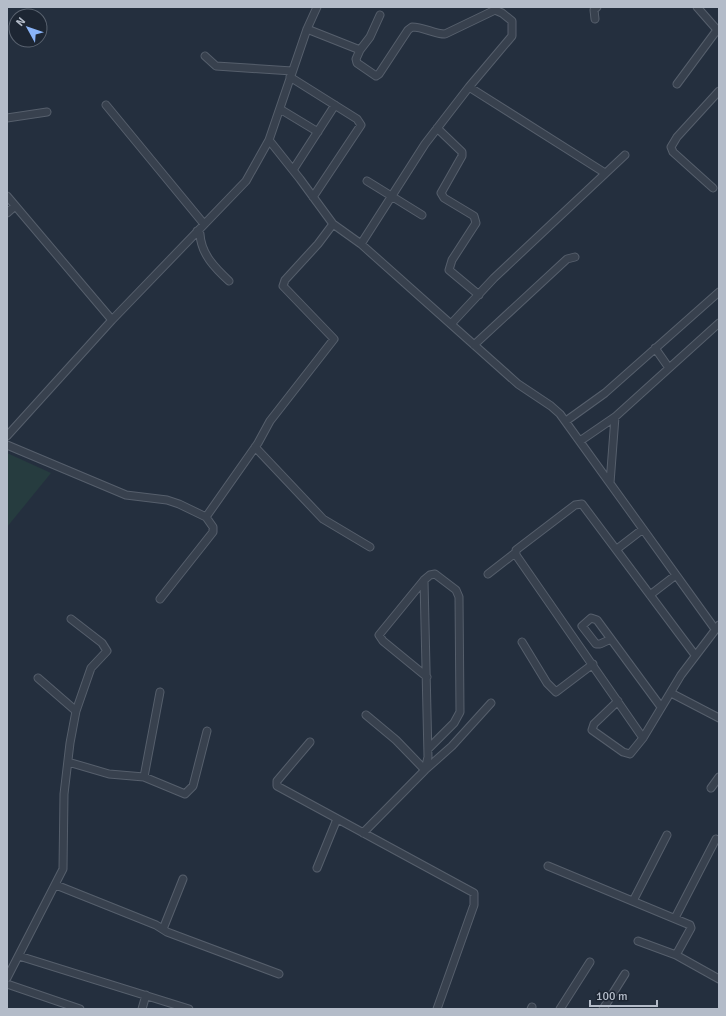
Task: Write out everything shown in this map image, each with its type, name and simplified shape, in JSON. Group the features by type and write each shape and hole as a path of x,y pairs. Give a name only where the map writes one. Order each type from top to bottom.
{"street":[{"path":"7,436 112,320 246,181 269,140 307,29 317,7"},
{"path":"596,19 594,10 597,7"},
{"path":"677,84 718,29 697,7"},
{"path":"361,244 437,128 512,36 512,21 502,13 495,10 445,34 438,34 429,30 412,27 408,30 379,74 376,76 357,63 356,59 360,50 370,37 380,15"},
{"path":"307,29 360,50"},
{"path":"205,56 216,66 291,74 357,119 361,125 313,198"},
{"path":"469,87 605,173"},
{"path":"713,188 673,152 671,147 677,137 719,91"},
{"path":"106,105 204,224"},
{"path":"292,170 335,105"},
{"path":"280,109 318,132"},
{"path":"7,118 47,112"},
{"path":"437,128 462,152 462,156 441,193 444,198 474,216 476,219 476,223 450,264 449,270 479,295"},
{"path":"269,140 333,224 361,244 518,384 551,406 566,421 676,575 717,627 695,655 632,754 629,754 592,731 594,724 618,701"},
{"path":"451,324 624,155"},
{"path":"367,181 393,195 422,214"},
{"path":"7,196 112,320"},
{"path":"7,213 15,206"},
{"path":"206,517 255,447 270,421 333,340 330,334 283,286 285,280 318,244 333,224"},
{"path":"197,231 200,234 201,244 218,273 229,281"},
{"path":"474,345 568,259 574,257"},
{"path":"566,421 605,393 719,292"},
{"path":"580,441 614,417 719,323"},
{"path":"655,348 669,368"},
{"path":"610,483 614,417"},
{"path":"7,445 121,493 167,500 206,517 213,527 212,532 160,599"},
{"path":"255,447 323,519 370,547"},
{"path":"488,574 515,553 518,548 580,503 584,506 617,549 695,655"},
{"path":"617,549 643,529"},
{"path":"515,553 643,738"},
{"path":"427,677 382,641 379,635 424,580 432,574 438,575 456,590 459,597 460,712 454,722 428,749"},
{"path":"650,595 676,575"},
{"path":"424,580 428,749 428,761 425,770"},
{"path":"7,978 56,885 64,863 64,805 68,762 76,711 91,668 106,651 102,642 71,619"},
{"path":"611,639 661,707"},
{"path":"522,642 547,683 556,692 593,664"},
{"path":"38,678 76,711"},
{"path":"144,777 160,692"},
{"path":"671,693 719,718"},
{"path":"363,833 425,770 452,746 491,703"},
{"path":"366,714 396,740 425,770"},
{"path":"68,762 109,774 144,777 182,794 189,792 193,786 207,731"},
{"path":"310,742 276,784 278,787 474,894 474,905 437,1009"},
{"path":"711,788 719,777"},
{"path":"317,868 337,819"},
{"path":"633,901 667,835"},
{"path":"675,918 716,840"},
{"path":"548,866 691,926 676,955"},
{"path":"163,929 183,878"},
{"path":"56,885 156,924 163,929 279,974"},
{"path":"638,941 676,955 719,979"},
{"path":"19,956 189,1009"},
{"path":"560,1009 590,962"},
{"path":"603,1009 625,974"},
{"path":"7,984 72,1008 80,1009"},
{"path":"142,1009 146,996"}],"green space":[{"path":"7,453 51,473 7,527"}]}
